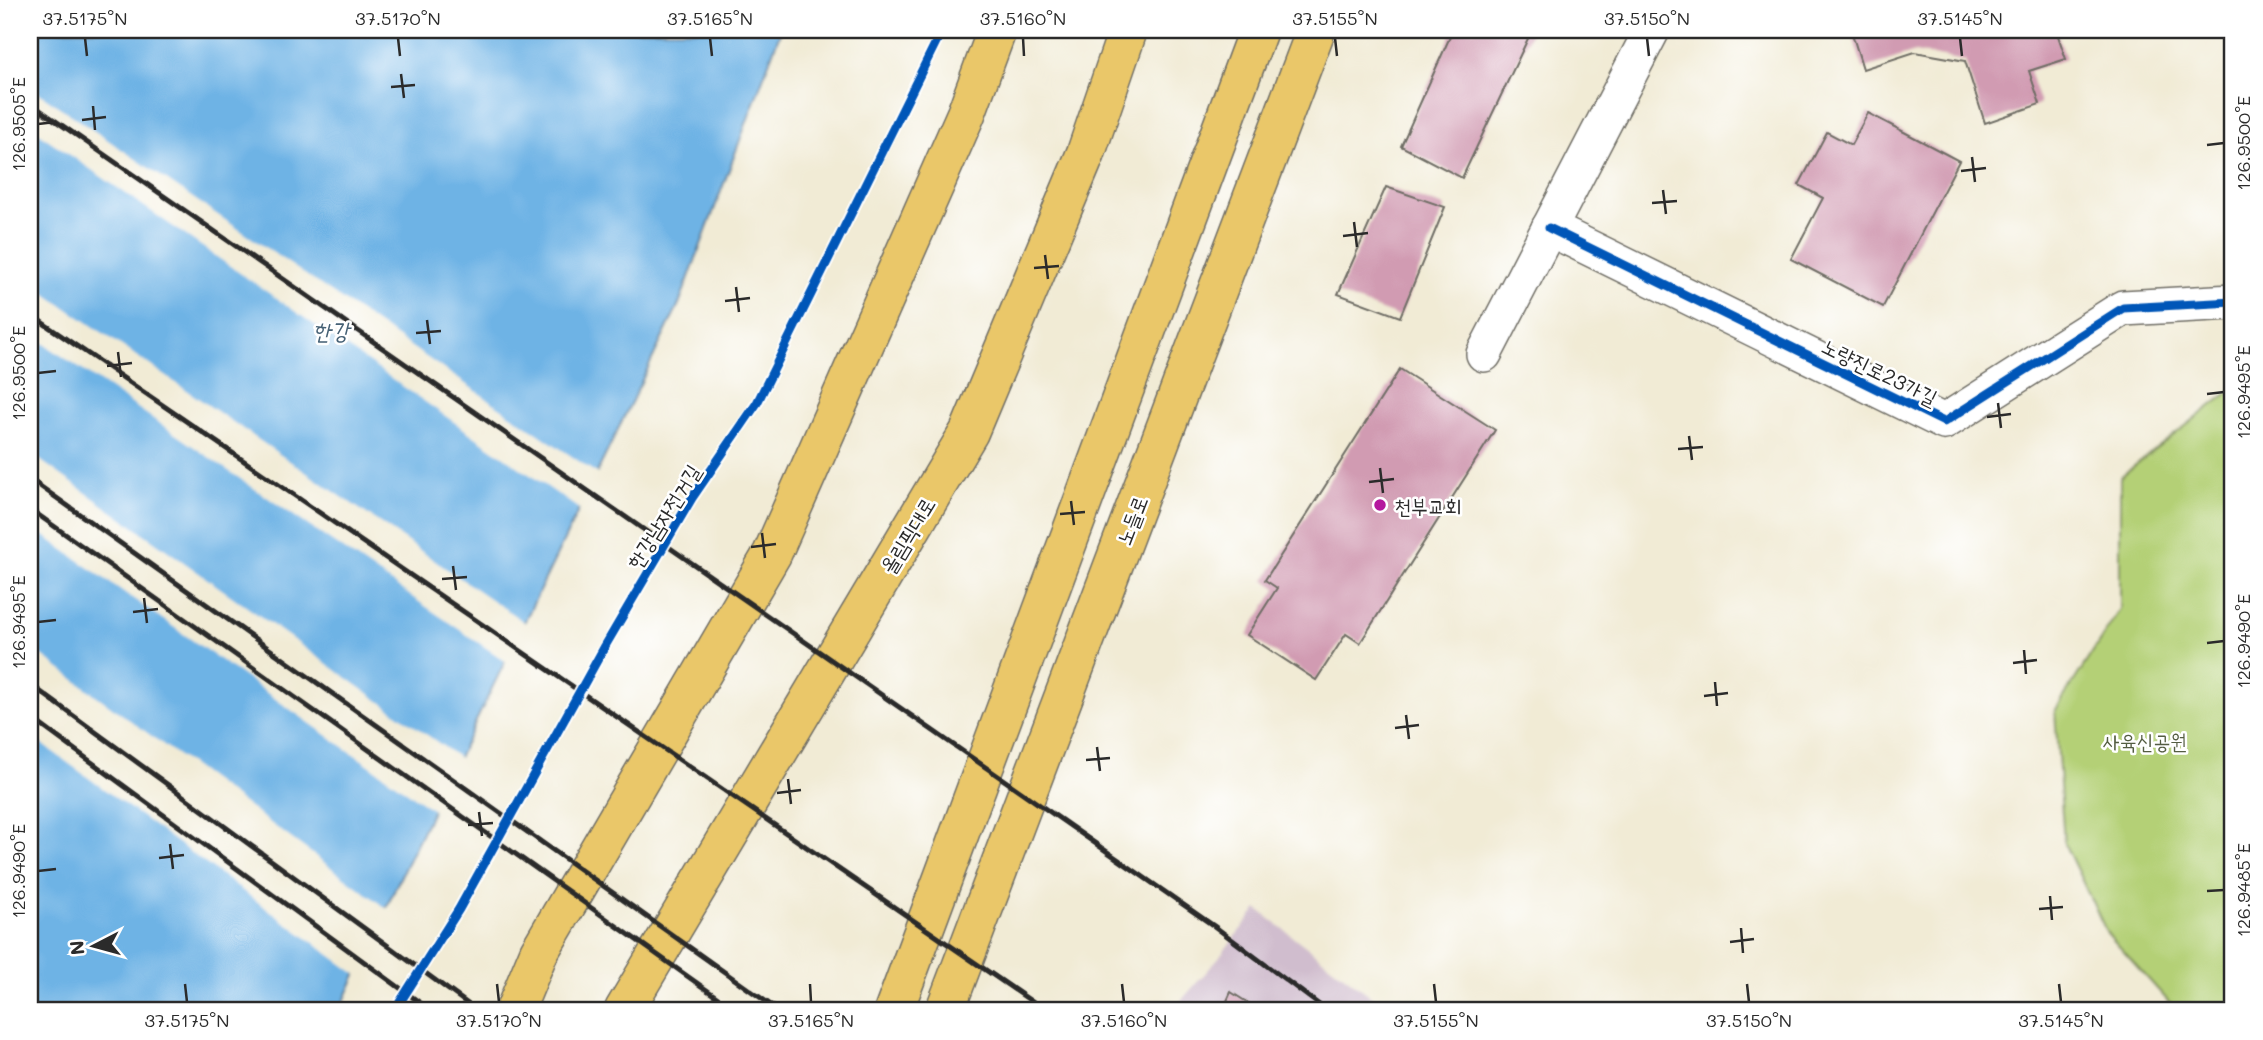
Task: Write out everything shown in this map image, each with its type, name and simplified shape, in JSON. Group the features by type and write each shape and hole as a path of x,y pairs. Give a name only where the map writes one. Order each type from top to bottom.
{"main road":[{"path":"515,1010 539,952 772,554 965,114 997,30"},
{"name":"올림픽대로","path":"624,1010 969,432 1086,153 1128,30"},
{"path":"894,1010 1258,30"},
{"name":"노들로","path":"946,1010 1317,30"}],"street":[{"path":"1484,354 1652,30"},
{"name":"노량진로23가길","path":"1549,228 1944,422 2123,308 2233,302"}],"shaded area":[{"path":"1257,909 1389,1010 1173,1010"}],"green space":[{"name":"사육신공원","path":"2233,389 2233,1010 2176,1010 2107,933 2064,843 2055,711 2120,609 2120,477"}],"water":[{"name":"한강","path":"30,30 781,30 679,304 404,869 340,1010 30,1010"}],"pier":[{"path":"30,87 599,475 582,511 30,127"},
{"path":"30,283 527,624 508,663 30,334"},
{"path":"30,453 461,759 436,812 30,526"},
{"path":"30,647 389,910 359,976 30,735"}],"building":[{"path":"1453,30 1532,30 1462,178 1401,146"},
{"path":"1851,30 2056,30 2066,59 2029,71 2040,104 1985,123 1965,61 1915,52 1863,69"},
{"path":"1868,113 1959,161 1883,307 1791,259 1823,198 1799,185 1827,132 1851,145"},
{"path":"1386,187 1445,207 1400,317 1338,294"},
{"name":"천부교회","path":"1400,369 1495,430 1360,643 1346,634 1316,680 1247,635 1277,588 1265,580"},
{"path":"1231,992 1259,1010 1223,1010"}],"railway":[{"path":"30,103 1214,926 1326,1010"},
{"path":"30,314 1044,1010"},
{"path":"30,479 778,1010"},
{"path":"30,509 735,1010"},
{"path":"30,684 476,1010"},
{"path":"30,717 430,1010"}],"cycle path":[{"name":"한강남자전거길","path":"395,1010 459,909 605,646 692,498 757,403 942,30"},
{"path":"1549,228 1944,422 2123,308 2233,302"}],"place":[{"name":"천부교회","path":"1380,505"}]}
